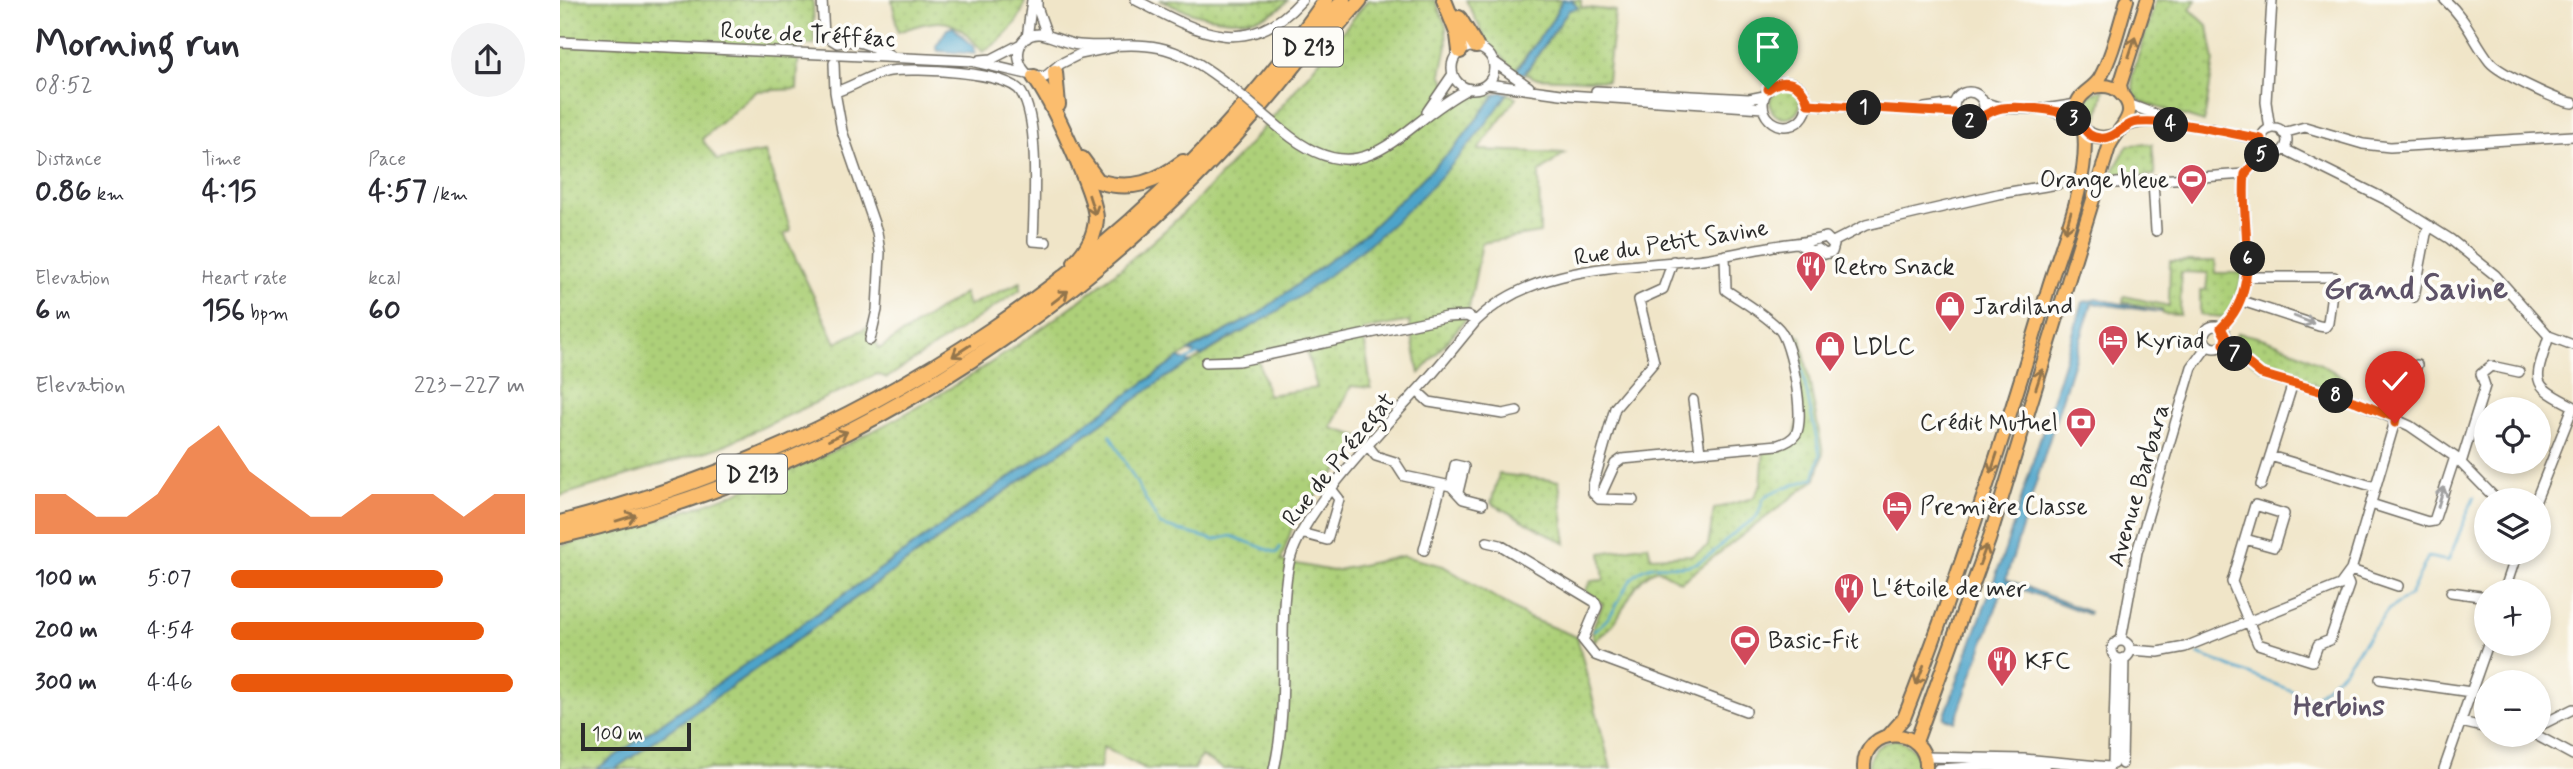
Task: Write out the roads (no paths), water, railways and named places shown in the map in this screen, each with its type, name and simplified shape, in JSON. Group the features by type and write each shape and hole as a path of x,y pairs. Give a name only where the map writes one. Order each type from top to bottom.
{"highway":[{"name":"D 213","path":"560,523 706,479 791,444 897,390 1017,313 1133,220 1223,130 1273,71 1326,0"},
{"name":"D 213","path":"560,536 654,509 735,481 848,431 945,377 1016,330 1110,258 1219,156 1273,93 1343,0"},
{"path":"1273,93 1289,83 1360,0"},
{"path":"1444,0 1458,35 1460,51"},
{"path":"1452,0 1476,47"},
{"path":"1058,68 1055,94 1060,111 1085,166 1098,181 1142,185 1162,176 1184,161 1213,132 1223,130"},
{"path":"1017,313 1029,298 1077,260 1091,240 1096,216 1048,95 1030,75"}],"main road":[{"path":"2094,87 2110,53 2127,0"},
{"path":"1916,742 1989,540 2109,147 2128,117 2120,85 2147,0"},
{"path":"1864,769 1865,758 1871,746 1889,735 1904,718 1971,534 2087,152 2084,132 2077,119 2077,104 2083,93 2094,87 2110,86 2125,99"},
{"path":"2084,132 2099,138 2119,132"},
{"path":"1889,735 1906,736 1916,742 1926,763"}],"street":[{"path":"822,0 824,34 837,43 853,39 867,43 894,57"},
{"path":"1035,0 1047,35"},
{"path":"1035,0 1018,62 1030,75 1045,77 1092,51 1114,47"},
{"path":"1136,0 1189,28 1226,37 1254,33 1270,27 1289,15 1302,0"},
{"path":"2270,130 2266,102 2272,0"},
{"path":"2445,0 2462,15 2492,64 2573,103"},
{"path":"1024,41 1036,34 1047,35 1056,41 1114,47 1162,48 1178,53 1194,60 1230,86 1309,149 1347,160 1369,156 1387,148 1422,119 1468,89 1488,83 1556,92 1763,108"},
{"name":"Route de Tréfféac","path":"560,42 971,61 992,59 1024,41"},
{"path":"1056,41 1062,55 1058,68"},
{"path":"1468,89 1456,81 1452,61 1460,51 1476,47 1487,51 1494,62 1530,88"},
{"path":"922,59 923,72"},
{"name":"Route de Tréfféac","path":"971,61 1030,75"},
{"path":"1488,83 1494,74 1494,62"},
{"name":"Route de Tréfféac","path":"834,63 835,92 842,131 877,232 880,253 877,310 870,340"},
{"name":"Route de Tréfféac","path":"835,92 889,71 994,77 1014,85 1021,92 1031,120 1034,241 1046,242"},
{"path":"1422,119 1453,75"},
{"path":"1792,83 1805,94 1808,104 1803,118 1787,127 1772,123 1763,108 1764,96 1774,84 1792,83"},
{"path":"1556,92 1569,89 1749,99 1764,96"},
{"path":"1954,109 1959,95 1968,92 1976,93 1983,102 2002,108 2045,109 2077,104"},
{"path":"2125,99 2184,125"},
{"path":"1982,114 1983,102"},
{"path":"1808,104 1954,109 1968,122 2002,108"},
{"path":"2045,109 2077,119"},
{"path":"2119,132 2138,122 2184,125 2261,139"},
{"path":"2270,130 2283,133 2297,127 2305,127 2363,144 2390,147 2573,136"},
{"path":"2261,139 2270,130"},
{"path":"2283,133 2286,139 2284,149"},
{"path":"2261,139 2265,151"},
{"path":"2265,151 2273,154 2284,149"},
{"path":"2284,149 2363,187 2430,226 2496,275 2549,336 2573,345"},
{"path":"2221,328 2226,337 2224,344 2218,347 2208,345 2204,339 2207,329 2221,328 2229,321 2239,300 2245,277 2248,239 2245,174 2265,151"},
{"path":"2116,183 2245,174"},
{"path":"2153,181 2156,231"},
{"name":"Rue du Petit Savine","path":"1833,242 1866,225 1998,194 2058,184"},
{"path":"2414,297 2426,234 2430,226"},
{"name":"Rue du Petit Savine","path":"1818,245 1826,237 1833,242"},
{"name":"Rue du Petit Savine","path":"1476,321 1505,298 1526,287 1608,267 1725,255 1780,245 1818,245 1828,254 1833,251 1833,242"},
{"path":"1598,499 1615,464 1622,459 1778,444 1794,436 1799,415 1792,359 1779,329 1726,290 1723,280 1725,255"},
{"path":"1633,500 1598,499 1593,493 1593,485 1609,420 1615,408 1654,362 1639,300 1664,289 1672,261"},
{"path":"2239,300 2319,326 2325,327 2328,323 2334,277 2245,277"},
{"path":"1206,362 1239,361 1446,317 1467,316 1476,321"},
{"name":"Rue de Prézegat","path":"1274,769 1281,720 1284,603 1289,566 1300,533 1368,446 1476,321"},
{"path":"2541,488 2573,406 2547,393 2538,384 2537,377 2549,336"},
{"path":"2224,344 2256,371 2357,402 2396,418 2429,437 2458,460 2485,488"},
{"name":"Avenue Barbara","path":"2124,655 2112,647 2121,640 2136,554 2192,367 2208,345"},
{"path":"2245,539 2274,547 2284,514 2255,505 2232,582 2246,622 2258,644 2312,661 2318,645 2330,640 2334,629 2396,418 2417,365"},
{"path":"2371,504 2428,522 2434,521 2485,386 2482,374 2491,366 2519,372"},
{"path":"2261,485 2293,383"},
{"path":"1417,391 1429,402 1503,414 1517,411"},
{"path":"1693,400 1700,451"},
{"path":"1368,446 1376,456 1395,462 1404,476 1450,488 1463,499 1482,504"},
{"path":"2270,456 2375,487"},
{"path":"1424,550 1450,488"},
{"path":"1300,533 1327,540 1339,499 1332,490"},
{"path":"1487,542 1500,545 1595,602 1596,609 1583,640 1595,654 1746,711"},
{"path":"2124,655 2172,650 2329,590 2348,574"},
{"path":"2348,574 2398,586"},
{"path":"2451,592 2474,595"},
{"path":"1926,763 2024,759 2116,767 2127,642 2121,640"},
{"path":"2444,769 2484,656"},
{"path":"2380,680 2471,692"},
{"path":"2551,720 2573,709"},
{"path":"2460,722 2474,725"},
{"path":"2551,743 2573,755"},
{"path":"1938,769 2046,769"}],"water":[{"path":"1562,0 1572,0 1578,8 1569,10 1524,74 1516,71 1553,19"},
{"path":"953,27 973,46 976,54 938,51 936,46 947,29"},
{"path":"1508,93 1459,156 1432,186 1373,241 1267,318 1202,356 1189,351 1258,314 1367,232 1456,146 1496,94"},
{"path":"2097,299 2162,312 2092,303 2006,579 2089,612 2088,614 2005,583 1955,722 1944,718 2005,550 2083,302"},
{"path":"1179,358 1191,363 1165,378 615,769 597,769"}],"waterway":[{"path":"1594,630 1610,616 1627,585 1639,572 1653,566 1682,566 1702,560 1754,519 1767,495 1814,478 1820,455 1795,337"},
{"path":"1183,362 1199,353"},
{"path":"1110,435 1160,525 1214,540 1231,536 1277,553 1280,547"},
{"path":"2198,654 2313,699 2344,670 2388,610 2410,595 2428,557 2448,561 2474,497"}],"place":[{"name":"Orange bleue","path":"2192,206"},
{"name":"Retro Snack","path":"1811,293"},
{"name":"Jardiland","path":"1950,333"},
{"name":"Kyriad","path":"2113,367"},
{"name":"LDLC","path":"1830,373"},
{"name":"Crédit Mutuel","path":"2081,449"},
{"name":"Première Classe","path":"1897,533"},
{"name":"L'étoile de mer","path":"1849,615"},
{"name":"Basic-Fit","path":"1745,667"},
{"name":"KFC","path":"2002,688"}],"district":[{"name":"Grand Savine","path":"2416,287"},
{"name":"Herbins","path":"2339,705"}]}
